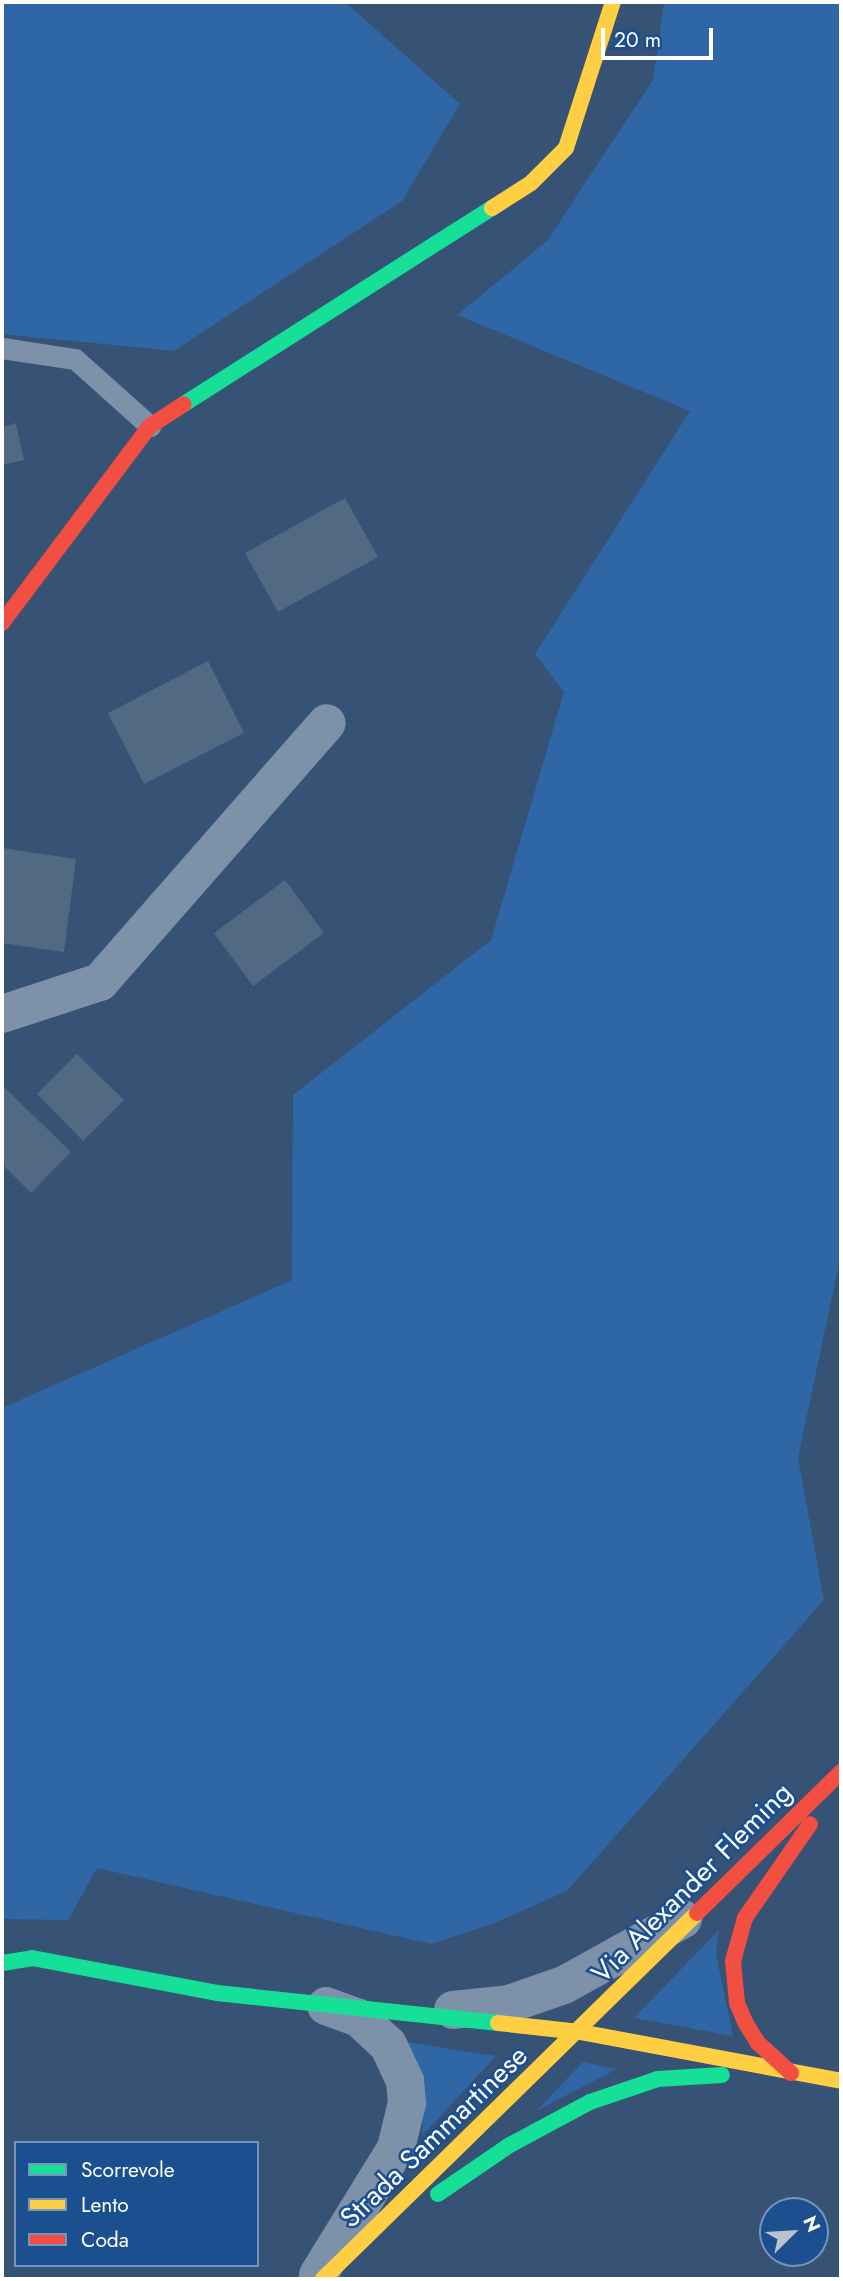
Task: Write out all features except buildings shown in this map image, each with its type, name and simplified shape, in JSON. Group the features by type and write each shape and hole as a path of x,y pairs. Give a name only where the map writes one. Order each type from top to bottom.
{"street":[{"path":"2,623 150,426 531,183 566,148 613,2"},
{"path":"2,1014 100,982 327,723"},
{"name":"Via Alexander Fleming","path":"580,2032 691,1914 841,1772"},
{"path":"791,2073 758,2043 737,2003 733,1961 744,1918 841,1778"},
{"path":"412,2014 509,2004 564,1985 691,1914"},
{"path":"2,1963 32,1958 217,1993 580,2032 841,2081"},
{"path":"321,2004 359,2018 388,2045 405,2081 407,2103 396,2148 330,2269"},
{"name":"Strada Sammartinese","path":"323,2279 330,2269 580,2032"},
{"path":"330,2269 508,2146 590,2102 658,2079 791,2073"}],"lane":[{"path":"2,348 75,359 150,426"}],"shaded area":[{"path":"2,2 345,2 460,104 402,201 174,351 2,334"},
{"path":"664,2 841,2 841,1254 798,1458 824,1600 567,1891 492,1924 431,1944 97,1868 68,1920 2,1919 2,1408 292,1280 293,1095 491,940 564,692 535,654 690,411 457,315 547,241 653,80"},
{"path":"719,1930 716,1954 733,2036 634,2018"},
{"path":"407,2042 496,2056 422,2136 423,2111"},
{"path":"583,2062 617,2069 536,2111"}],"traffic: fast":[{"path":"184,404 492,208"},
{"path":"2,1963 32,1958 217,1993 498,2023"},
{"path":"438,2194 508,2146 590,2102 658,2079 722,2075"}],"traffic: slow":[{"path":"492,208 531,183 566,148 613,2"},
{"path":"323,2279 697,1913"},
{"path":"498,2023 580,2032 841,2081"}],"traffic: jam":[{"path":"2,623 150,426 184,404"},
{"path":"697,1913 841,1772"},
{"path":"791,2073 758,2043 746,2024 737,2003 733,1961 745,1918 810,1824"}]}
